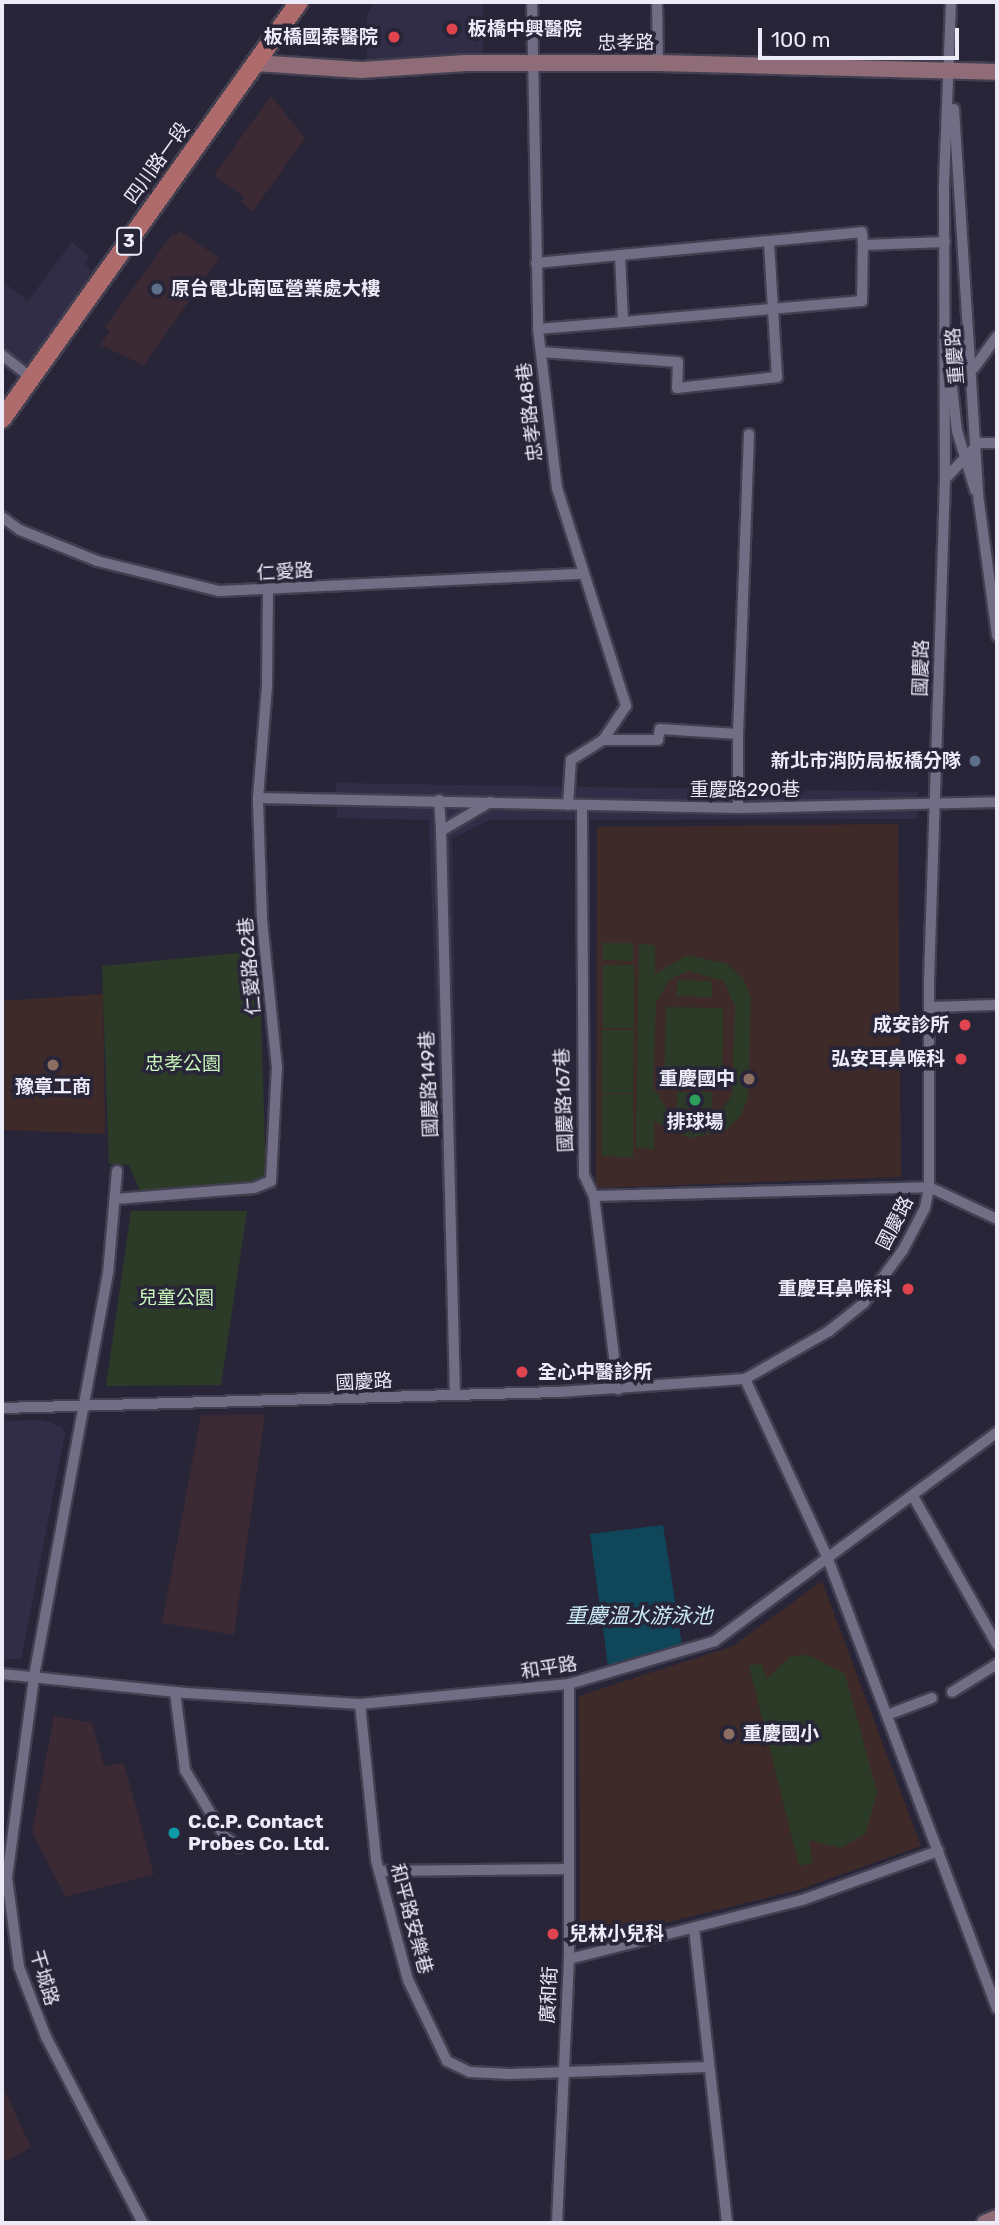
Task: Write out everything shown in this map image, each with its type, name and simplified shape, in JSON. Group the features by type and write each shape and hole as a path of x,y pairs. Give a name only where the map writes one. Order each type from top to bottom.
{"main road":[{"name":"四川路一段","path":"2,419 299,2"}],"street":[{"name":"忠孝路48巷","path":"532,2 538,329 557,488 626,706 603,740"},
{"path":"657,2 658,63"},
{"name":"重慶路","path":"945,348 944,184 951,73 951,2"},
{"name":"忠孝路","path":"256,63 361,71 535,63 658,63 951,73 997,72"},
{"name":"重慶路","path":"951,73 979,443 979,502 996,598 997,636"},
{"path":"536,262 862,232 863,244 862,302 538,329"},
{"path":"541,352 678,362 677,388 778,377 769,241"},
{"path":"863,244 946,242"},
{"path":"620,255 624,322"},
{"path":"974,368 997,336"},
{"path":"945,348 957,431 979,502"},
{"name":"國慶路","path":"2,1408 618,1390 745,1379 830,1331 872,1295 914,1229 929,1187 932,805 945,479 945,348"},
{"path":"2,355 31,378"},
{"path":"738,808 738,734 749,434"},
{"path":"945,479 979,443 997,443"},
{"name":"仁愛路","path":"2,517 20,530 97,561 219,591 268,591 583,574"},
{"name":"仁愛路62巷","path":"116,1199 254,1188 271,1181 277,1068 262,921 258,797 267,686 268,591"},
{"path":"568,805 571,760 603,740 658,740 660,729 738,734"},
{"name":"重慶路290巷","path":"258,797 493,800 582,807 738,808 997,803"},
{"name":"國慶路149巷","path":"439,800 455,1395"},
{"path":"441,831 493,800"},
{"name":"國慶路167巷","path":"582,807 581,1079 584,1175 594,1196 618,1390"},
{"path":"929,1007 997,1005"},
{"path":"34,1678 87,1407 116,1199 117,1171"},
{"path":"594,1196 929,1187 997,1219"},
{"path":"745,1379 828,1559 997,2008"},
{"name":"和平路","path":"2,1674 174,1692 360,1704 569,1684 715,1641 914,1498 997,1432"},
{"path":"914,1498 997,1645"},
{"path":"951,1692 997,1664"},
{"name":"干城路","path":"34,1678 8,1866 19,1967 46,2037 143,2223"},
{"name":"廣和街","path":"557,2223 569,1959 569,1684"},
{"path":"174,1692 185,1770 224,1836 239,1847"},
{"path":"887,1715 932,1698"},
{"name":"和平路安樂巷","path":"360,1704 379,1871 408,1980 447,2061 470,2071 563,2074 709,2067"},
{"path":"569,1959 802,1900 938,1851"},
{"path":"379,1871 569,1869"},
{"path":"694,1928 727,2223"},
{"path":"985,2223 997,2218"}],"shaded area":[{"path":"373,2 483,2 483,57 367,61 367,15"},
{"path":"271,96 305,138 253,211 241,202 244,197 214,175"},
{"name":"原台電北南區營業處大樓","path":"180,231 219,258 144,365 100,345 110,331 105,327 173,233 177,235"},
{"path":"72,242 89,256 85,264 92,271 27,366 2,347 2,281 28,301"},
{"path":"336,783 918,792 917,819 489,820 452,839 461,1393 449,1393 429,820 337,818"},
{"name":"重慶國中","path":"898,824 901,1177 596,1188 597,827"},
{"name":"豫章工商","path":"103,994 105,1134 2,1130 2,1001"},
{"path":"201,1415 265,1415 234,1635 162,1623"},
{"path":"43,1420 62,1427 65,1434 21,1659 2,1659 2,1421"},
{"name":"重慶國小","path":"822,1581 921,1846 798,1890 580,1944 579,1696 733,1646"},
{"path":"54,1716 92,1723 104,1766 124,1763 154,1874 66,1897 32,1833"},
{"path":"2,2085 31,2147 2,2163"}],"green space":[{"path":"603,943 633,943 633,961 603,960"},
{"path":"639,944 655,945 655,974 688,955 727,964 743,978 751,997 748,1098 741,1115 726,1130 689,1138 654,1121 654,1149 636,1148","holes":["688,971 724,981 735,1007 732,1095 716,1118 701,1123 670,1114 653,1087 656,1003 670,979"]},
{"name":"忠孝公園","path":"259,951 266,1177 253,1196 144,1201 129,1165 109,1164 102,966"},
{"path":"603,965 634,965 634,1028 603,1028"},
{"path":"677,980 712,981 712,997 677,996"},
{"path":"666,1007 723,1008 722,1084 664,1082"},
{"path":"602,1030 634,1030 633,1093 602,1093"},
{"name":"排球場","path":"677,1092 712,1092 712,1108 677,1108"},
{"path":"602,1094 633,1094 633,1157 602,1156"},
{"name":"兒童公園","path":"131,1211 247,1211 221,1385 106,1386"},
{"path":"808,1655 845,1674 877,1792 866,1833 841,1848 809,1840 813,1863 799,1866 749,1666 762,1663 766,1679 791,1656"}],"water":[{"name":"重慶溫水游泳池","path":"663,1525 682,1645 608,1666 590,1534"}],"place":[{"name":"板橋中興醫院","path":"452,29"},
{"name":"板橋國泰醫院","path":"394,37"},
{"name":"原台電北南區營業處大樓","path":"157,289"},
{"name":"新北市消防局板橋分隊","path":"975,761"},
{"name":"成安診所","path":"965,1025"},
{"name":"弘安耳鼻喉科","path":"961,1059"},
{"name":"豫章工商","path":"53,1065"},
{"name":"重慶國中","path":"749,1079"},
{"name":"排球場","path":"695,1100"},
{"name":"重慶耳鼻喉科","path":"908,1289"},
{"name":"全心中醫診所","path":"522,1372"},
{"name":"重慶國小","path":"729,1734"},
{"name":"C.C.P. Contact Probes Co. Ltd.","path":"174,1833"},
{"name":"兒林小兒科","path":"553,1934"}]}
